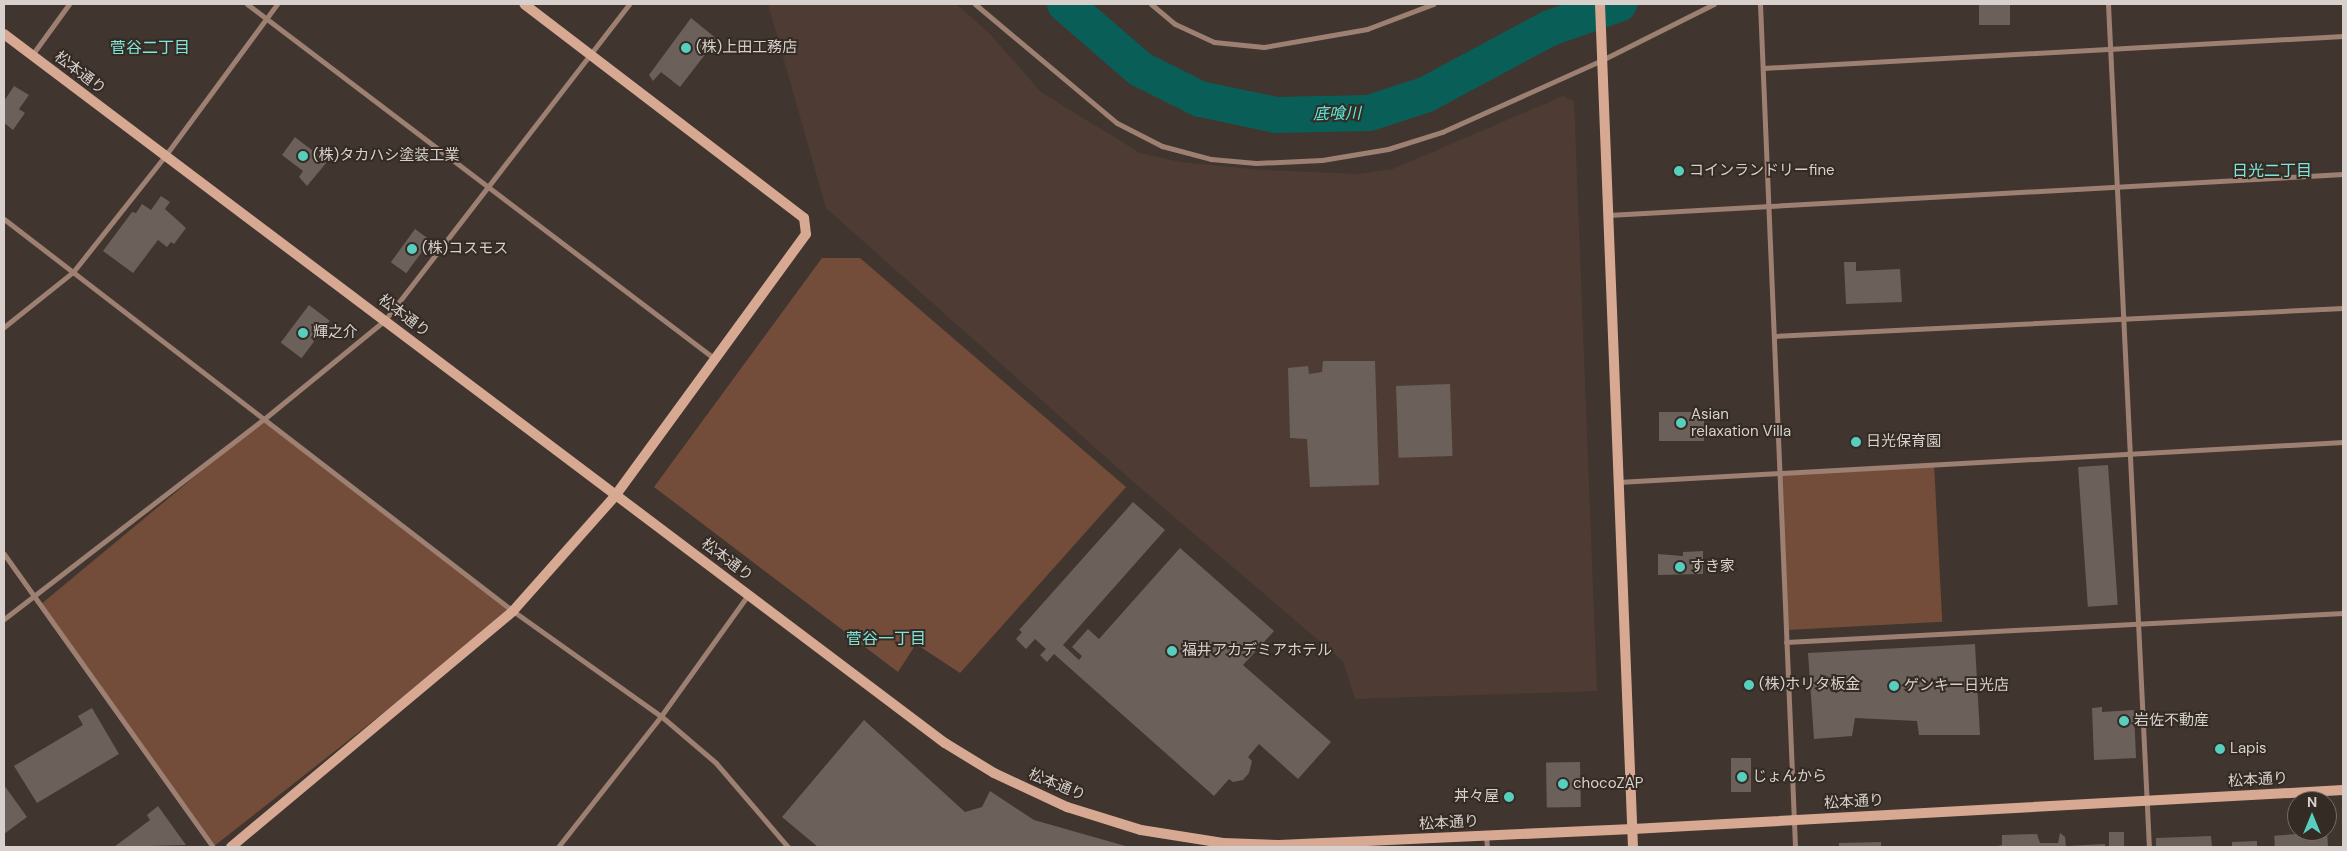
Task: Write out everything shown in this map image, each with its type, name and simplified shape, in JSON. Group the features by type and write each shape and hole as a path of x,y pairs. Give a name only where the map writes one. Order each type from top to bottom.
{"street":[{"path":"32,55 69,4"},
{"path":"247,4 715,359"},
{"path":"4,327 73,272 165,156 277,4"},
{"path":"231,847 513,611 615,496 806,234 804,218 524,4"},
{"path":"4,618 264,419 385,320 489,188 629,4"},
{"path":"975,4 1116,123 1162,146 1211,158 1256,163 1322,160 1388,149 1442,132 1602,60 1714,4"},
{"path":"1151,4 1175,24 1214,42 1264,47 1368,29 1433,4"},
{"path":"1600,4 1633,847"},
{"path":"1760,4 1795,847"},
{"path":"2108,4 2149,847"},
{"name":"松本通り","path":"4,34 945,743 1000,776 1067,807 1141,830 1222,845 1349,845 2343,790"},
{"path":"1763,68 2343,36"},
{"path":"1608,215 2343,174"},
{"path":"4,219 513,611 661,716 716,763 788,847"},
{"path":"1774,336 2343,308"},
{"path":"1618,482 2343,442"},
{"path":"4,554 213,847"},
{"path":"558,847 661,716 748,595"},
{"path":"1786,642 2343,613"},
{"path":"1486,836 1487,847"}],"shaded area":[{"path":"768,4 956,4 989,33 1041,92 1140,153 1180,162 1261,170 1359,174 1393,169 1563,96 1574,101 1597,691 1355,699 1343,661 1138,486 826,208"},
{"path":"822,258 860,258 1126,487 960,673 916,644 898,672 654,487"},
{"path":"264,419 513,611 213,847 40,605"},
{"path":"1934,464 1942,622 1787,630 1779,472"}],"building":[{"path":"1979,4 2010,4 2010,25 1979,25"},
{"path":"691,18 717,39 680,87 661,72 653,81 649,75"},
{"path":"14,86 29,95 19,109 25,113 13,130 4,123 4,101"},
{"path":"295,137 327,162 307,186 299,177 303,171 282,155"},
{"path":"161,196 170,202 165,209 186,228 174,244 171,242 167,247 158,240 133,273 103,251 132,212 136,213 142,204 151,210"},
{"path":"415,229 430,240 406,273 391,262"},
{"path":"1844,262 1856,262 1856,271 1900,269 1902,302 1846,304"},
{"path":"309,305 330,321 301,358 281,343"},
{"path":"1323,361 1375,361 1379,485 1310,487 1307,439 1290,438 1288,368 1308,366 1309,374 1322,372"},
{"path":"1450,384 1453,456 1399,458 1396,386"},
{"path":"1659,412 1704,412 1704,441 1659,441"},
{"path":"2108,465 2118,605 2088,607 2078,467"},
{"path":"1133,502 1165,530 1063,645 1079,660 1082,656 1072,647 1088,629 1099,639 1180,548 1274,631 1243,665 1331,742 1298,779 1259,744 1248,757 1252,761 1249,773 1243,780 1233,782 1229,779 1214,796 1054,654 1047,662 1040,655 1046,649 1035,639 1026,649 1016,639 1022,632 1019,630"},
{"path":"1703,551 1703,574 1658,575 1658,554 1683,556 1683,552"},
{"name":"ゲンキー日光店","path":"1975,644 1980,735 1919,735 1917,721 1855,718 1852,736 1814,739 1808,653"},
{"path":"2102,707 2102,712 2134,710 2136,758 2094,760 2092,708"},
{"path":"92,708 119,754 37,803 14,766 83,725 78,716"},
{"path":"864,720 965,812 982,807 990,791 1034,820 1129,847 818,847 782,817"},
{"path":"1731,758 1751,758 1751,792 1731,792"},
{"path":"1580,762 1581,807 1547,808 1546,763"},
{"path":"4,785 27,817 4,834"},
{"path":"158,806 186,845 114,847 150,820 147,815"},
{"path":"2109,832 2124,832 2124,847 2109,847"},
{"path":"2060,833 2065,837 2066,847 1993,847 2002,845 2002,835 2037,834 2040,843 2058,843"},
{"path":"2287,835 2287,841 2328,841 2328,847 2275,847 2274,836"},
{"path":"2211,836 2212,847 2156,847 2156,838"},
{"path":"2257,841 2257,847 2232,847 2232,842"},
{"path":"1881,842 1881,847 1839,847 1839,843"},
{"path":"2105,844 2105,847 2067,847 2067,846"}],"waterway":[{"name":"底喰川","path":"1065,4 1140,69 1200,99 1276,115 1369,113 1425,95 1550,28 1619,4"}],"place":[{"name":"(株)上田工務店","path":"686,48"},
{"name":"(株)タカハシ塗装工業","path":"303,156"},
{"name":"コインランドリーfine","path":"1679,171"},
{"name":"(株)コスモス","path":"412,249"},
{"name":"輝之介","path":"303,333"},
{"name":"Asian relaxation Villa","path":"1681,423"},
{"name":"日光保育園","path":"1856,442"},
{"name":"すき家","path":"1680,567"},
{"name":"福井アカデミアホテル","path":"1172,651"},
{"name":"(株)ホリタ板金","path":"1749,685"},
{"name":"ゲンキー日光店","path":"1894,686"},
{"name":"岩佐不動産","path":"2124,721"},
{"name":"Lapis","path":"2220,749"},
{"name":"じょんから","path":"1742,777"},
{"name":"chocoZAP","path":"1563,784"},
{"name":"丼々屋","path":"1509,797"}],"district":[{"name":"菅谷二丁目","path":"150,48"},
{"name":"日光二丁目","path":"2272,171"},
{"name":"菅谷一丁目","path":"886,639"}]}
